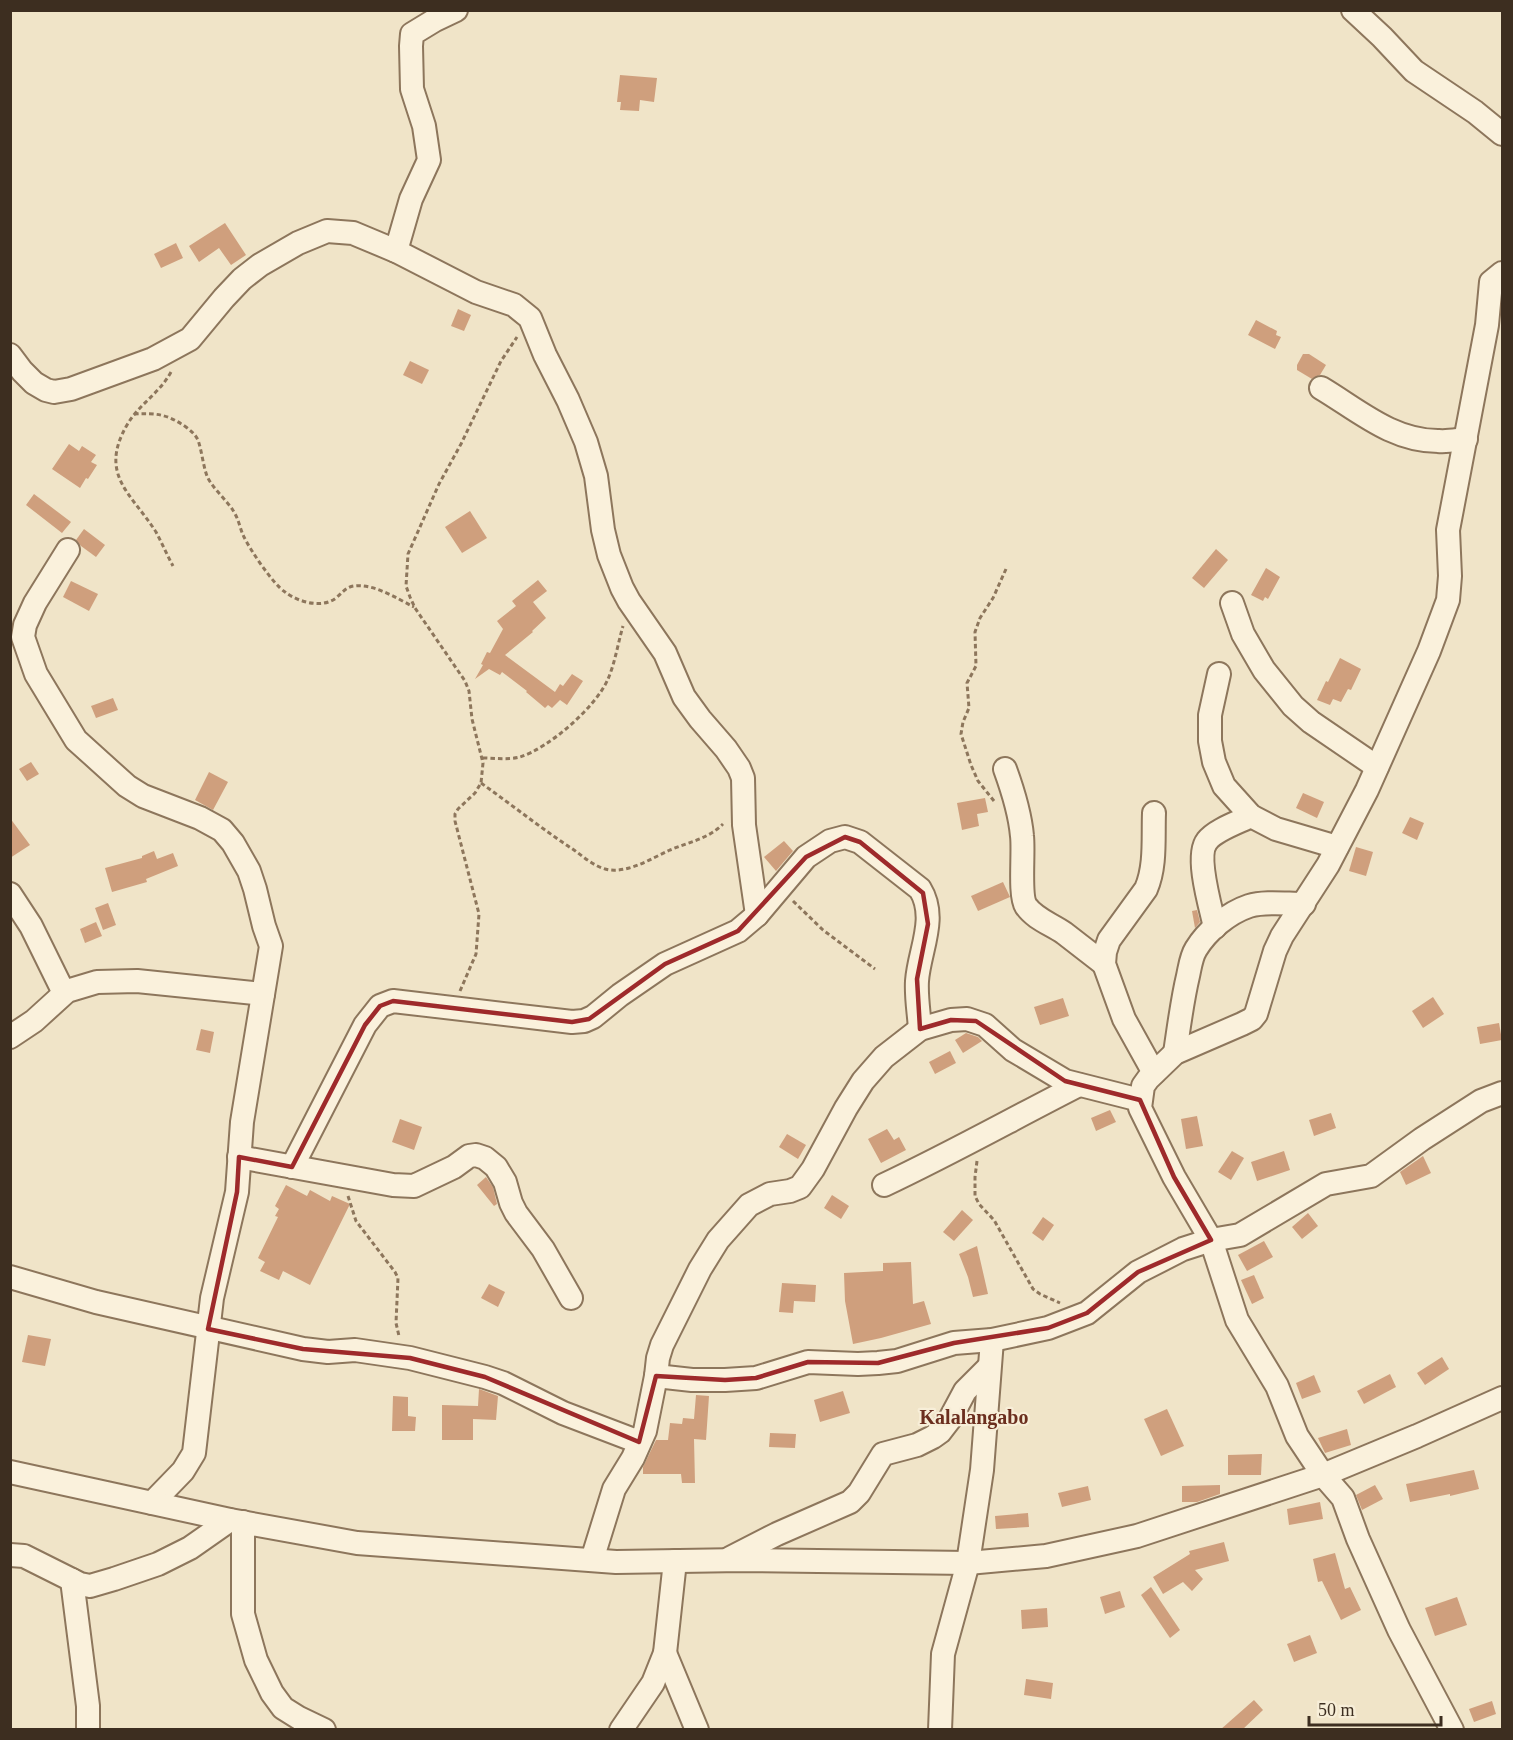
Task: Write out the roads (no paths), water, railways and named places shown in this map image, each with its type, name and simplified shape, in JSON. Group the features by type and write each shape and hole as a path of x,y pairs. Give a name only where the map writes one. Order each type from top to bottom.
{"street":[{"path":"396,251 411,199 429,160 424,126 412,89 412,34 456,10"},
{"path":"1353,10 1414,71 1503,134"},
{"path":"10,355 34,383 54,392 71,389 153,358 190,339 242,279 278,254 327,231 353,233 396,251 477,292 514,305 530,318 586,442 596,476 603,530 609,555 629,601 666,653 684,698 740,768 743,784 744,825 757,915"},
{"path":"1452,1730 1399,1630 1358,1539 1343,1498 1323,1475 1297,1436 1277,1386 1237,1320 1211,1240 1174,1177 1140,1108 1140,1100 1143,1086 1175,1053 1254,1017 1282,936 1304,904 1367,790 1430,651 1448,600 1450,576 1448,530 1487,325 1491,282 1503,273"},
{"path":"1321,388 1377,424 1409,438 1437,442 1466,440"},
{"path":"68,550 35,603 25,625 24,637 36,675 76,740 127,786 143,796 200,818 222,830 233,843 249,871 271,952 242,1122 237,1192 212,1298 194,1453 183,1471 152,1503"},
{"path":"1232,603 1243,634 1264,670 1293,706 1311,722 1377,767"},
{"path":"1219,674 1210,715 1210,741 1214,762 1224,786 1251,816 1276,829 1337,847"},
{"path":"1005,769 1014,793 1023,838 1023,896 1026,905 1037,917 1061,931 1104,964"},
{"path":"1154,813 1150,881 1109,940 1104,964 1124,1019 1154,1073"},
{"path":"1215,927 1206,890 1202,858 1204,846 1212,835 1251,816"},
{"path":"292,1167 365,1025 380,1006 393,1001 572,1022 589,1019 665,964 738,931 757,915 779,887 813,852 830,841 845,837 860,842 920,889 925,899 928,924 917,979 920,1029"},
{"path":"10,894 31,926 64,993"},
{"path":"1175,1053 1183,1000 1195,951 1215,927 1227,917 1249,906 1304,904"},
{"path":"10,1036 34,1021 64,993 76,987 110,981 137,981 263,994"},
{"path":"592,1560 614,1490 633,1458 645,1431 658,1358 668,1332 700,1269 718,1240 748,1205 770,1194 800,1187 813,1169 863,1081 884,1057 920,1029 951,1020 967,1019 985,1025 1013,1050 1065,1082 1140,1100"},
{"path":"884,1185 930,1164 1079,1085"},
{"path":"656,1376 692,1380 756,1378 808,1362 878,1363 912,1356 954,1342 992,1340 1048,1328 1087,1313 1138,1272 1183,1250 1211,1240 1240,1235 1326,1184 1371,1176 1422,1139 1481,1101 1503,1092"},
{"path":"239,1157 393,1185 414,1186 454,1167 469,1156 476,1155 485,1158 496,1167 505,1182 516,1213 543,1249 571,1298"},
{"path":"10,1277 96,1302 303,1349 328,1352 355,1350 410,1358 503,1383 563,1413 639,1442"},
{"path":"940,1730 943,1654 968,1563 982,1470 992,1340"},
{"path":"724,1561 777,1534 850,1502 859,1493 884,1454 927,1442 940,1432 965,1391 989,1367"},
{"path":"10,1472 236,1521 357,1543 616,1562 968,1563 1046,1556 1137,1536 1323,1475 1503,1398"},
{"path":"10,1555 24,1556 80,1584 90,1586 158,1564 236,1521"},
{"path":"236,1521 243,1614 256,1660 272,1693 283,1708 324,1730"},
{"path":"621,1730 653,1683 665,1653 675,1561"},
{"path":"72,1580 88,1706 88,1730"},
{"path":"665,1653 697,1730"}],"district":[{"name":"Kalalangabo","path":"974,1417"}]}
